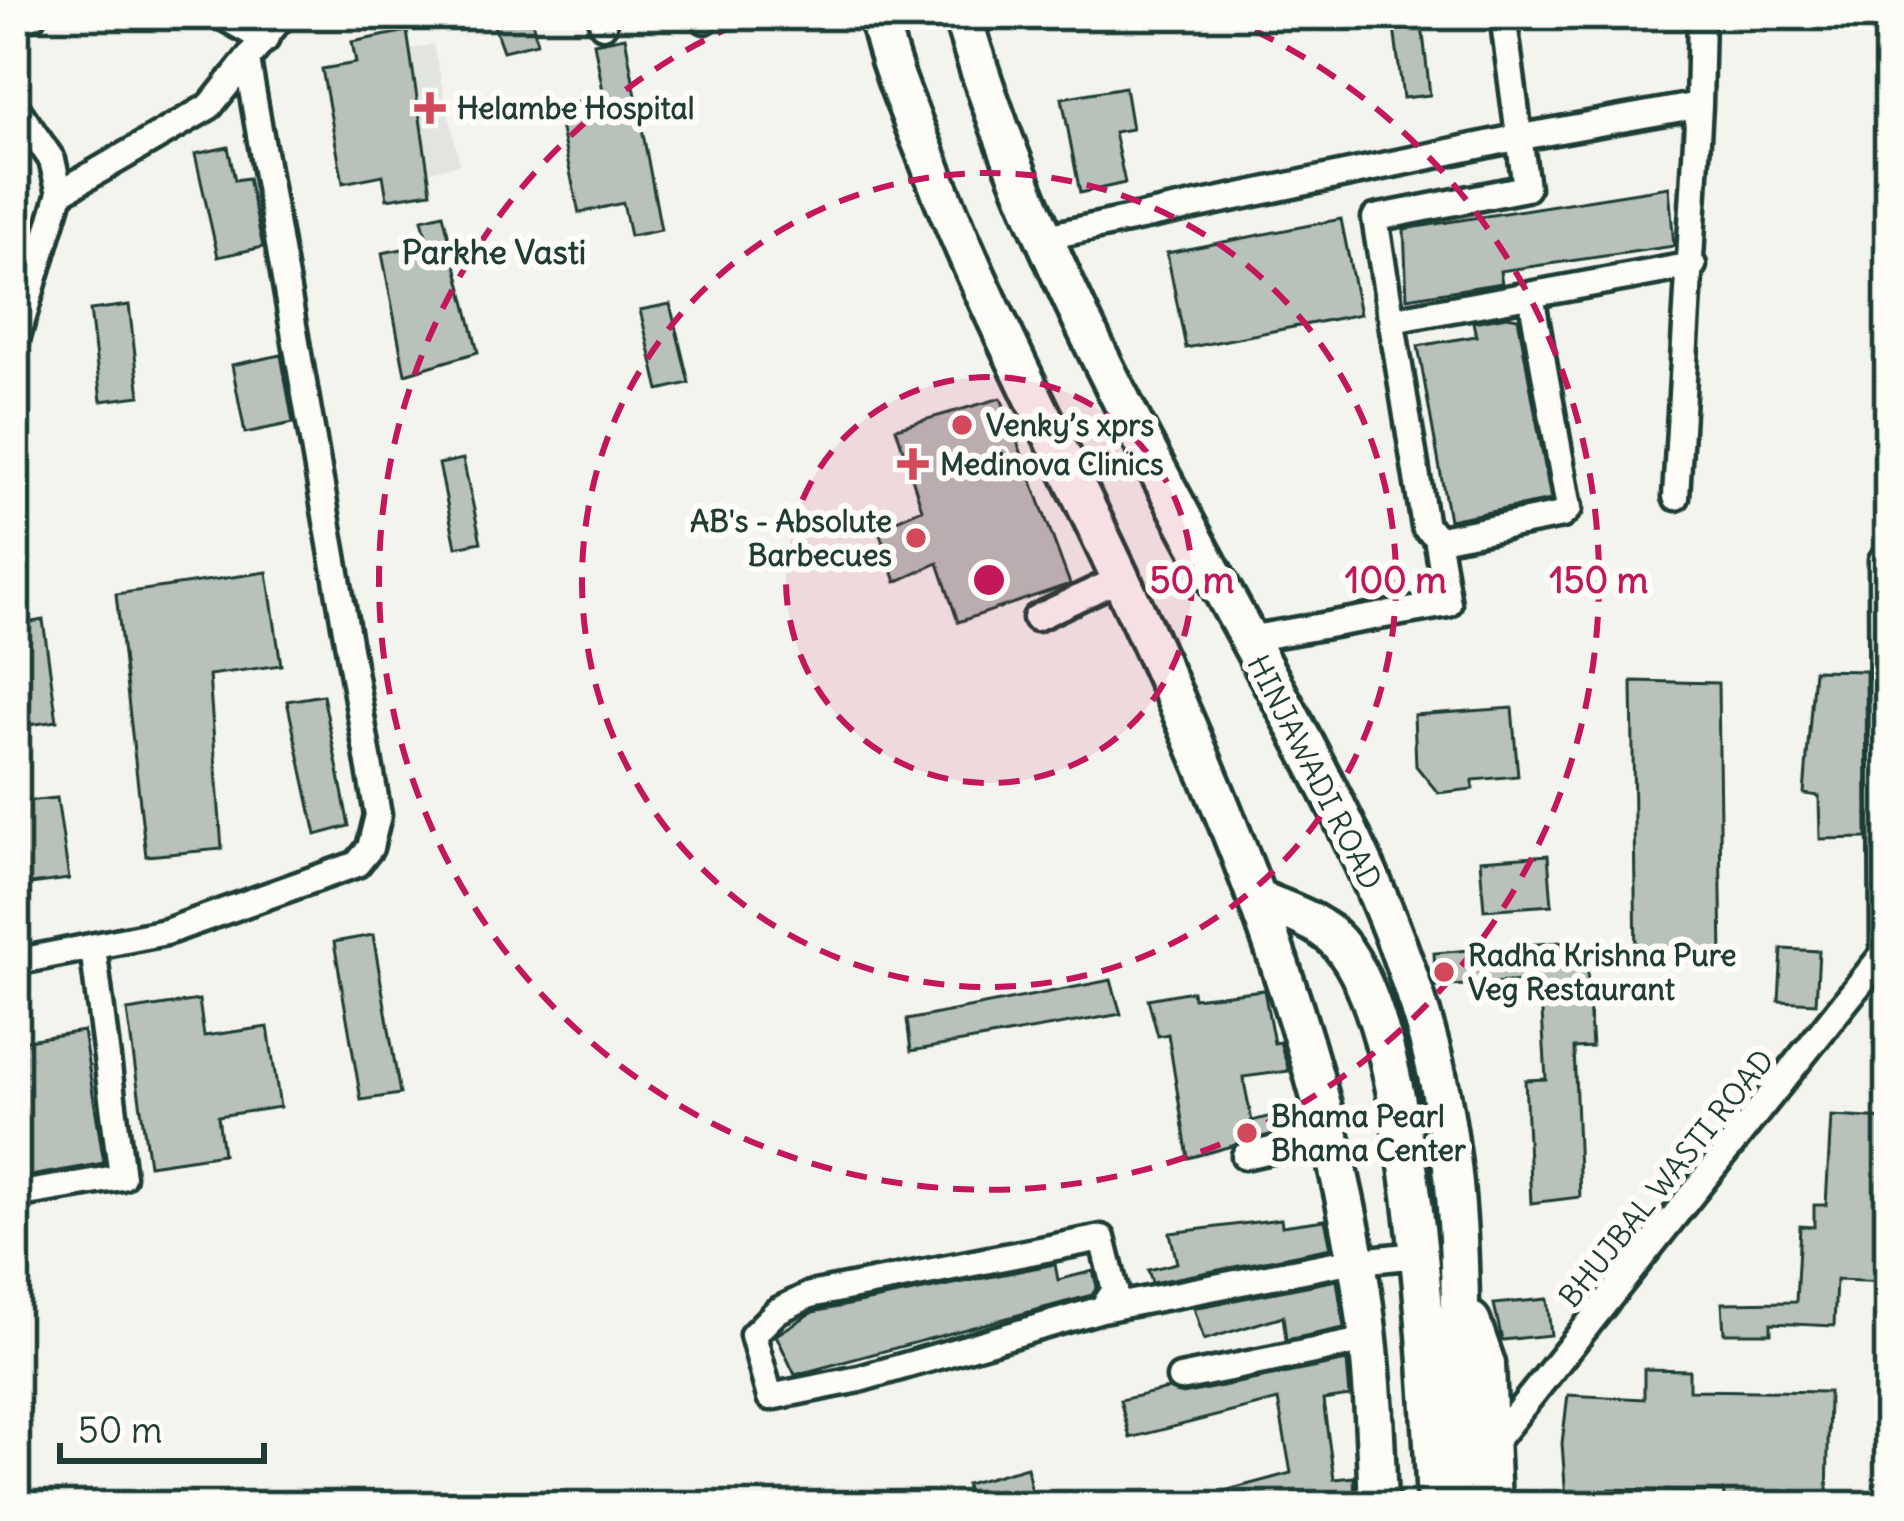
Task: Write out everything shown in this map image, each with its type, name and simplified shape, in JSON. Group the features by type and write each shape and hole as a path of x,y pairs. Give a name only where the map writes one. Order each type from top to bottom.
{"main road":[{"path":"878,15 892,68 976,281 1121,578 1260,900 1329,1137 1357,1262 1368,1340 1378,1506"},
{"name":"HINJAWADI ROAD","path":"962,15 1041,238 1248,639 1319,766 1370,875 1432,1054 1455,1189 1461,1434"},
{"path":"1260,900 1334,938 1358,972 1387,1058 1418,1255 1461,1434 1492,1506"},
{"path":"1436,1506 1461,1434"},
{"path":"1461,1434 1461,1506"}],"street":[{"path":"15,20 34,15"},
{"path":"220,15 265,40"},
{"path":"59,193 210,106 283,15"},
{"path":"1248,639 1448,604 1437,537 1426,527 1375,218 1526,188 1503,15"},
{"path":"1676,497 1693,265 1701,15"},
{"path":"15,962 166,932 357,864 370,848 378,815 247,59"},
{"path":"1041,238 1516,138 1699,105"},
{"path":"15,106 52,160 59,193 15,343"},
{"path":"1392,320 1693,265"},
{"path":"1437,537 1462,538 1562,515 1569,508 1531,295"},
{"path":"1882,560 1887,950"},
{"path":"1036,618 1121,578"},
{"path":"15,1195 122,1177 93,947"},
{"name":"BHUJBAL WASTI ROAD","path":"1461,1434 1887,950"},
{"path":"1245,1156 1329,1137"},
{"path":"1102,1309 1115,1290 1102,1238 810,1295 777,1311 753,1335 770,1397 859,1379 1102,1309 1418,1255"},
{"path":"1180,1378 1368,1340"}],"shaded area":[{"name":"Helambe Hospital","path":"433,44 460,164 427,172 400,52"}],"building":[{"path":"490,15 531,15 537,43 503,51"},
{"path":"1422,25 1430,95 1403,98 1394,28"},
{"path":"407,31 431,192 387,199 383,175 343,183 322,69 356,63 352,42"},
{"path":"625,37 661,230 630,236 623,203 579,213 556,107 604,96 594,43"},
{"path":"1125,87 1132,129 1114,132 1125,183 1080,193 1062,98"},
{"path":"228,147 235,180 248,178 263,247 218,257 195,154"},
{"path":"1669,187 1674,246 1500,271 1502,283 1407,298 1404,229"},
{"path":"443,214 478,352 405,374 382,253 428,244 422,219"},
{"path":"1341,219 1360,314 1186,348 1167,253"},
{"path":"670,304 689,383 659,390 640,310"},
{"path":"129,305 140,396 101,401 90,310"},
{"path":"1518,318 1551,500 1449,520 1418,346 1476,336 1473,322"},
{"path":"281,355 293,423 245,433 232,365"},
{"path":"1001,398 1070,584 958,622 938,563 896,582 878,528 922,509 896,428"},
{"path":"463,459 481,542 456,547 439,464"},
{"path":"267,572 281,665 209,675 222,849 146,856 116,594"},
{"path":"43,620 57,721 15,727 15,625"},
{"path":"1814,670 1866,671 1867,838 1820,839 1819,796 1804,794"},
{"path":"1632,681 1718,683 1722,961 1636,961"},
{"path":"323,695 349,826 316,835 287,701"},
{"path":"1512,708 1518,776 1473,780 1473,789 1438,793 1416,766 1414,715"},
{"path":"57,798 69,879 15,886 15,802"},
{"path":"1548,855 1552,905 1484,910 1480,860"},
{"path":"373,935 400,1094 361,1100 334,942"},
{"path":"1585,940 1592,1047 1574,1048 1580,1197 1531,1203 1525,1080 1546,1079 1540,980 1436,987 1434,953"},
{"path":"1782,949 1819,951 1816,1003 1779,1001"},
{"path":"1111,980 1121,1014 911,1051 907,1020"},
{"path":"1264,990 1274,1043 1280,1042 1289,1071 1243,1077 1252,1121 1299,1109 1304,1126 1188,1158 1168,1034 1158,1036 1148,999 1192,991 1193,998"},
{"path":"199,1000 204,1036 268,1027 280,1107 218,1116 223,1154 149,1165 127,1011"},
{"path":"83,1031 104,1163 19,1178 15,1042"},
{"path":"1831,1116 1889,1119 1889,1282 1836,1280 1834,1326 1771,1323 1771,1333 1724,1333 1722,1303 1796,1302 1800,1226 1814,1227 1814,1205 1826,1205"},
{"path":"1281,1219 1282,1226 1325,1220 1331,1248 1152,1283 1148,1270 1177,1263 1170,1233"},
{"path":"1055,1264 1058,1280 1093,1271 1097,1287 1092,1295 795,1375 776,1335 813,1312"},
{"path":"1337,1280 1344,1328 1286,1340 1283,1316 1204,1340 1194,1308"},
{"path":"1547,1299 1551,1335 1502,1340 1494,1304"},
{"path":"1347,1361 1350,1396 1323,1400 1334,1479 1354,1477 1355,1506 1206,1506 1205,1496 1291,1473 1278,1400 1130,1438 1120,1400 1168,1389 1183,1394"},
{"path":"1644,1369 1689,1370 1689,1390 1829,1392 1827,1505 1723,1503 1724,1492 1610,1489 1609,1502 1566,1499 1562,1443 1568,1395 1644,1399"},
{"path":"1027,1467 1034,1506 969,1506 966,1484"}],"place":[{"name":"Helambe Hospital","path":"430,108"},
{"name":"Venky’s xprs","path":"962,425"},
{"name":"Medinova Clinics","path":"913,464"},
{"name":"AB's - Absolute Barbecues","path":"916,538"},
{"name":"Radha Krishna Pure Veg Restaurant","path":"1444,972"},
{"name":"Bhama Pearl Bhama Center","path":"1247,1133"}],"district":[{"name":"Parkhe Vasti","path":"494,252"}]}
